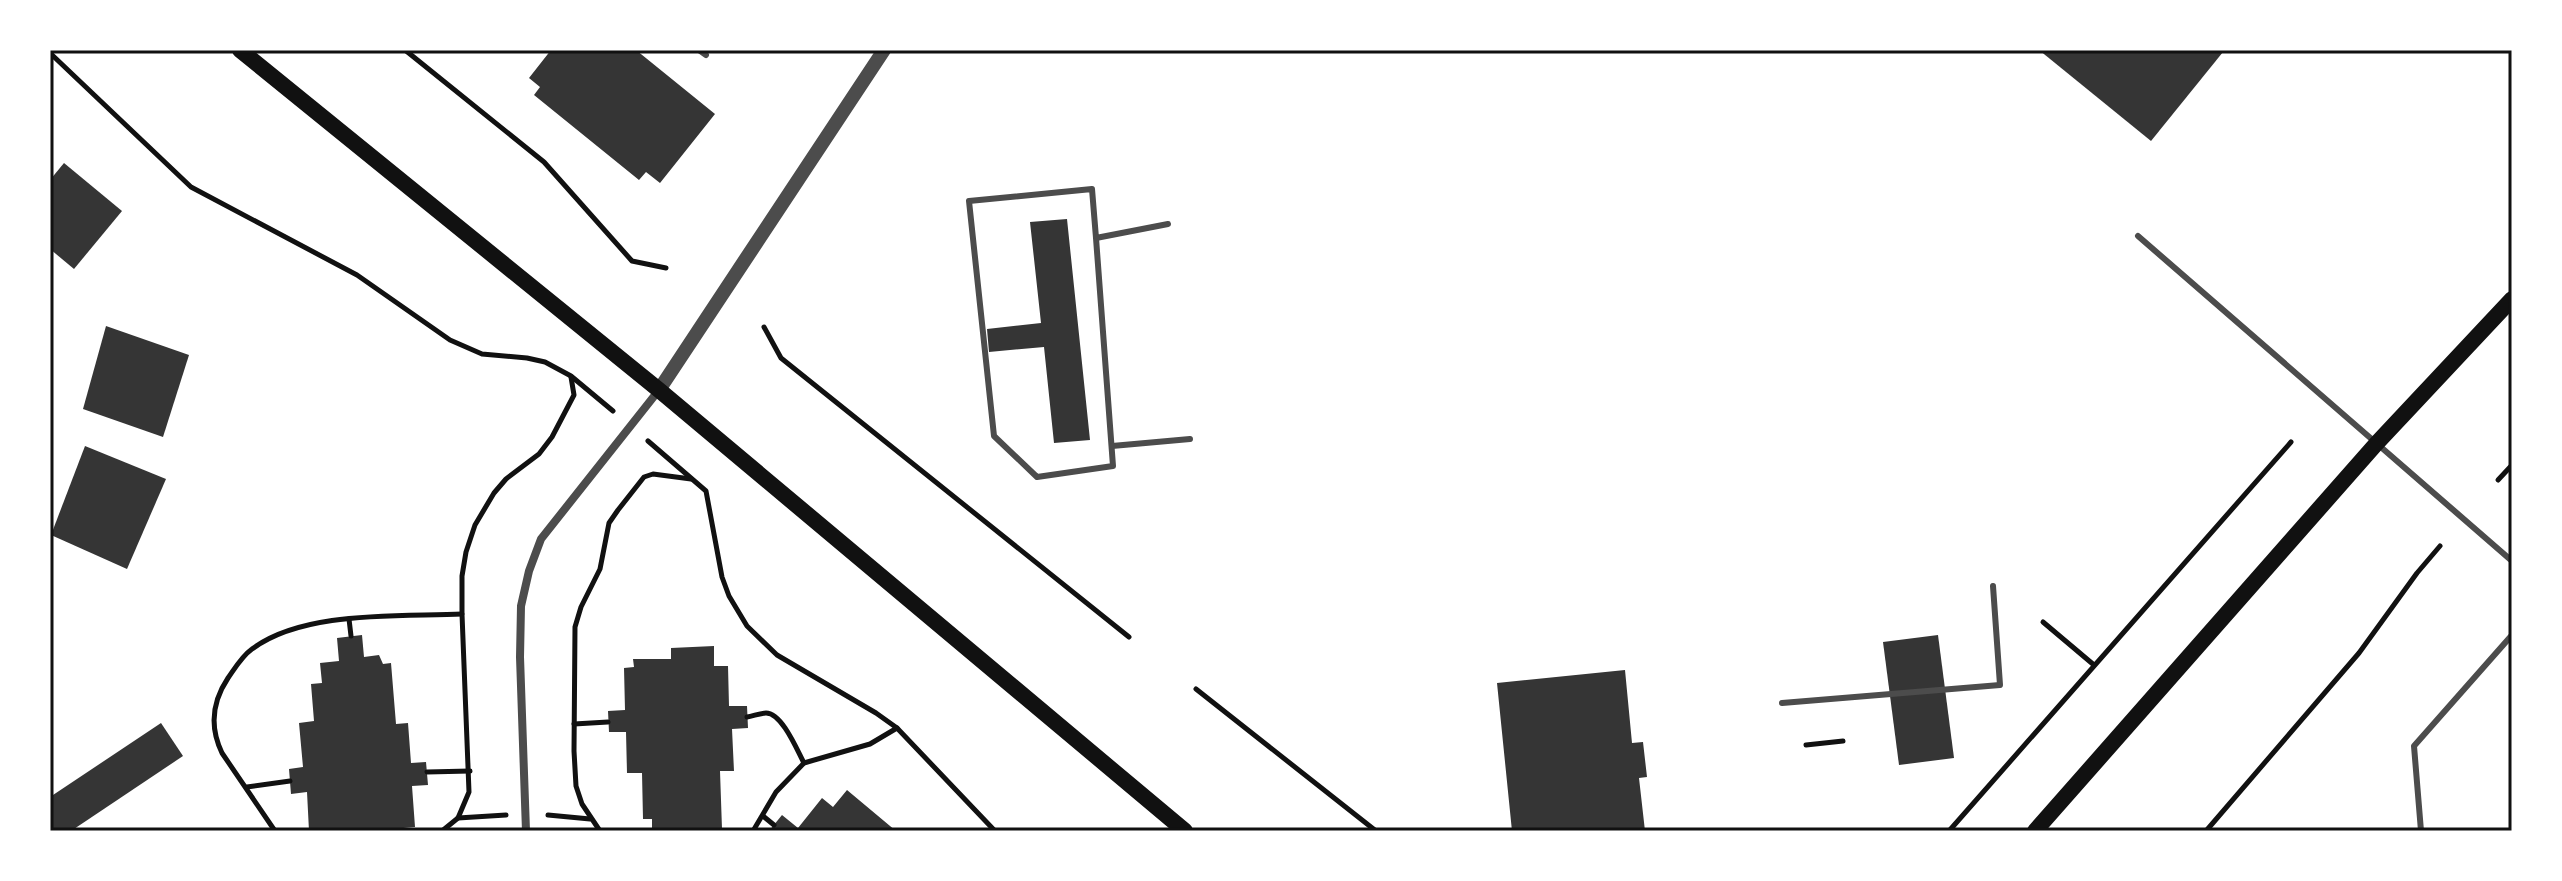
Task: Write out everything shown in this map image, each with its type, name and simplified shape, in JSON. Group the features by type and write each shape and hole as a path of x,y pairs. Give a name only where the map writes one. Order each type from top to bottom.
{"main road":[{"path":"240,50 659,390 1185,831"},
{"path":"2035,831 2376,444 2512,299"}],"street":[{"path":"526,831 521,606 541,539 659,390 884,50"}],"lane":[{"path":"1092,189 1096,238 1113,466 1037,477 994,436 969,201 1092,189"},
{"path":"1096,238 1168,224"},
{"path":"2138,236 2512,561"},
{"path":"1112,446 1190,439"},
{"path":"1782,703 2000,685 1993,586"},
{"path":"2421,831 2414,746 2512,635"}],"path":[{"path":"405,50 544,162 632,261 666,268"},
{"path":"50,53 191,187 357,275 450,340 487,355 545,362 571,376 574,395 552,437 539,454 506,479 475,525 464,564 462,614 469,792 458,818 442,831"},
{"path":"764,327 781,358 1129,637"},
{"path":"1949,831 2291,442"},
{"path":"2498,480 2512,465"},
{"path":"600,831 582,804 576,786 575,627 581,607 600,569 609,523 644,477 653,474 694,480"},
{"path":"709,498 722,577 747,626 777,655 897,728 995,831"},
{"path":"2206,831 2359,653 2440,546"},
{"path":"275,831 215,739 214,714 222,688 249,651 292,628 349,619 462,614"},
{"path":"349,619 351,636"},
{"path":"2043,622 2094,665"},
{"path":"1196,689 1376,831"},
{"path":"747,717 766,713 774,715 782,722 804,763"},
{"path":"574,724 608,722"},
{"path":"753,831 776,792 804,763 870,744 897,728"},
{"path":"1806,745 1843,741"},
{"path":"427,772 470,771"},
{"path":"247,787 290,781"},
{"path":"763,816 774,825"}],"building":[{"path":"551,50 636,50 715,114 660,183 646,172 639,180 534,95 540,87 529,78"},
{"path":"2039,50 2221,50 2223,52 2151,141"},
{"path":"64,163 122,211 74,269 50,249 50,180"},
{"path":"1067,219 1090,440 1054,443 1044,347 989,352 987,329 1041,323 1030,222"},
{"path":"106,326 189,355 163,437 83,409"},
{"path":"85,446 166,479 127,569 51,535"},
{"path":"362,635 364,657 379,655 383,664 391,663 396,724 408,723 411,763 426,762 428,785 412,786 415,827 309,831 307,792 291,794 289,769 303,767 299,723 314,721 311,684 322,683 320,663 339,661 337,638"},
{"path":"1938,635 1954,758 1899,765 1883,642"},
{"path":"714,646 714,666 728,666 729,706 747,706 748,728 732,729 734,771 720,771 722,829 652,831 652,819 643,819 642,773 627,773 626,732 609,732 608,711 625,710 624,668 634,667 633,659 671,659 671,648"},
{"path":"1625,670 1632,743 1643,742 1647,777 1639,778 1645,831 1512,831 1497,683"},
{"path":"161,723 183,756 71,831 50,831 50,797"},
{"path":"847,790 896,831 769,831 782,815 798,828 822,798 833,807"}]}
